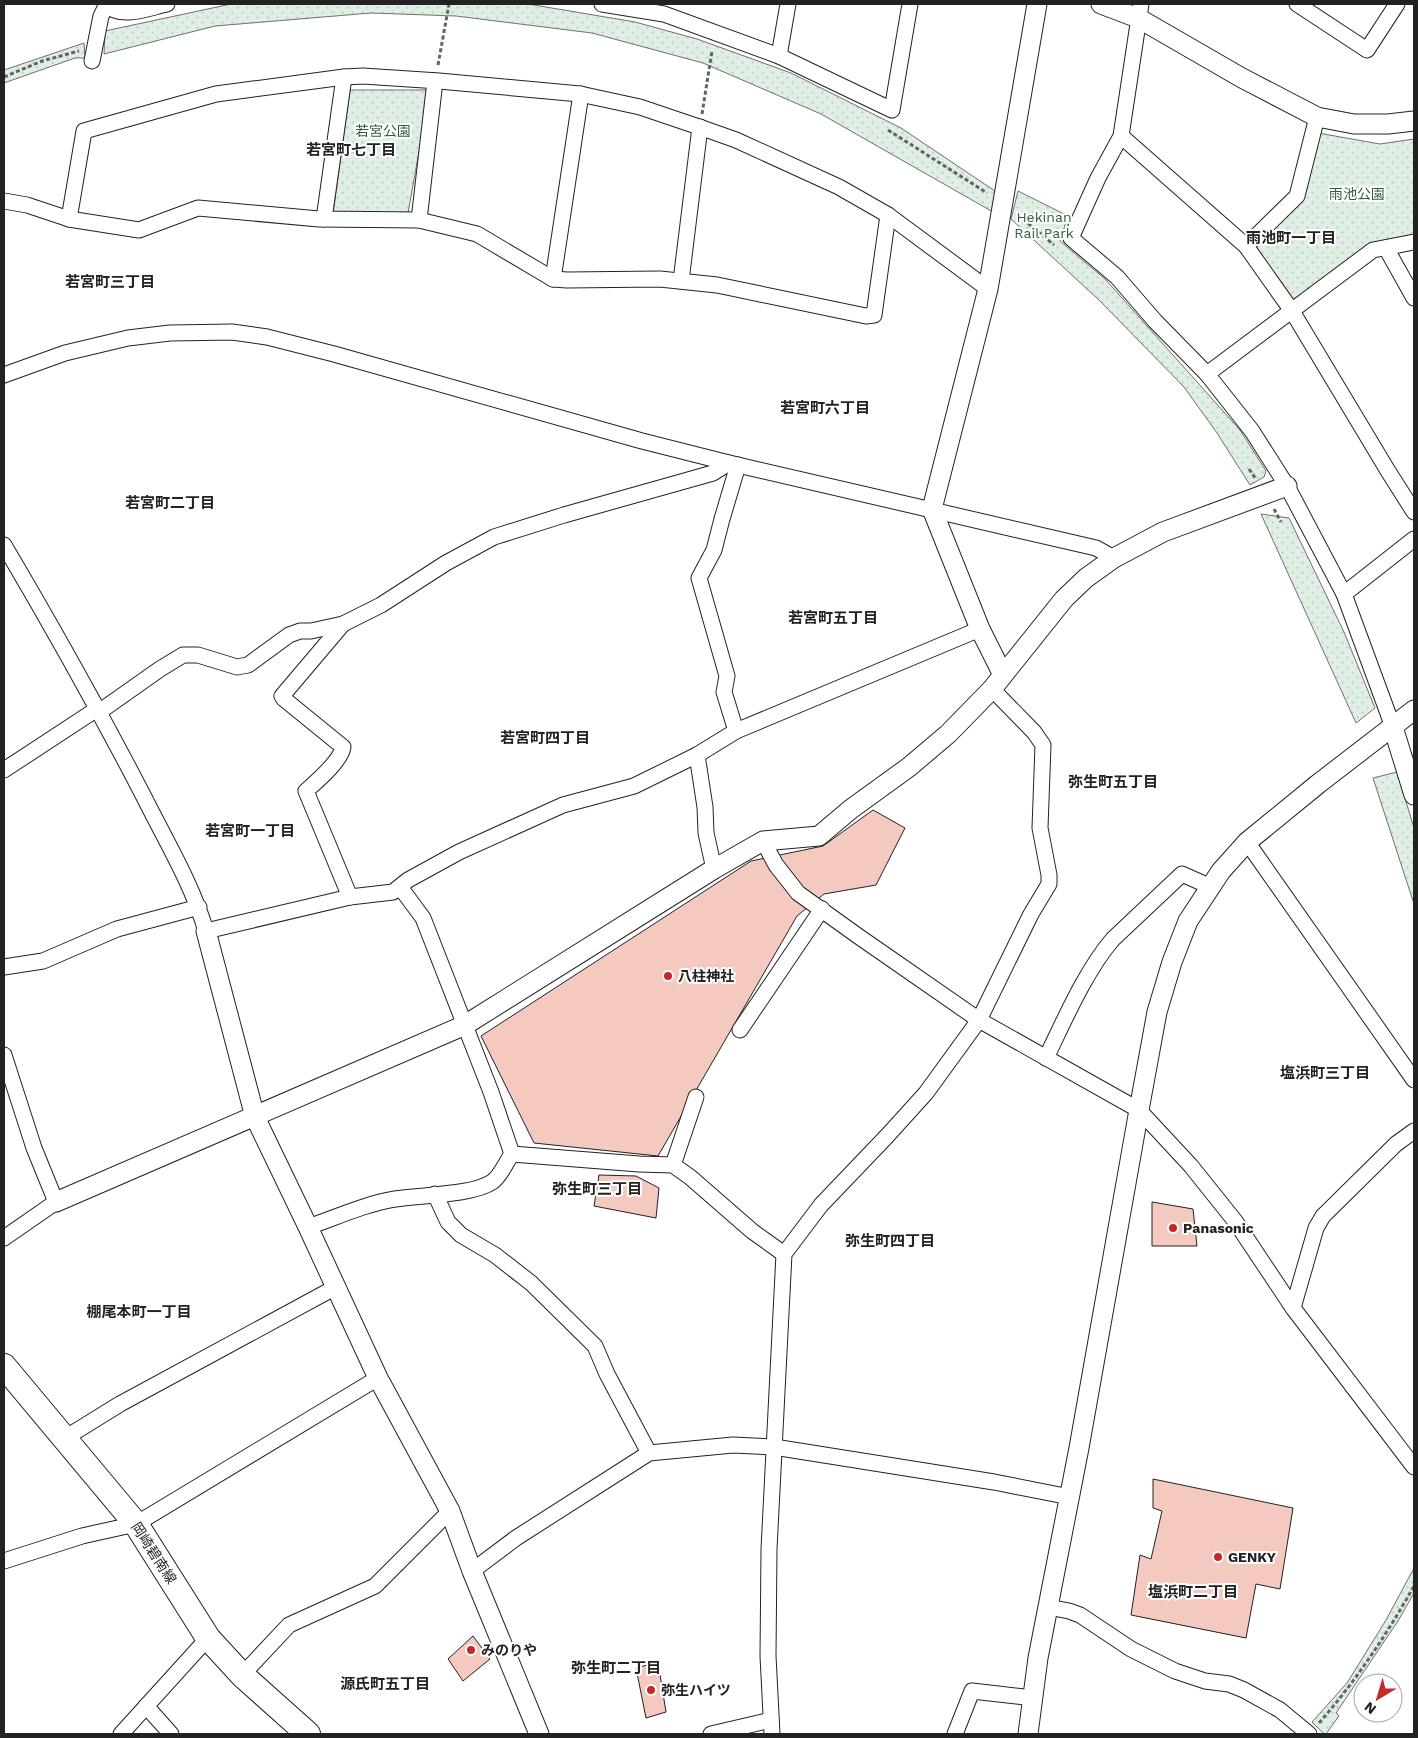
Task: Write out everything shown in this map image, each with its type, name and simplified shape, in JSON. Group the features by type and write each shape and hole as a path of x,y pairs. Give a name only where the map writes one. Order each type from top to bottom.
{"main road":[{"name":"岡崎碧南線","path":"4,1366 136,1524 208,1638 242,1675 308,1734"}],"street":[{"path":"92,62 101,16 106,5 111,9 126,13 167,4"},
{"path":"602,4 665,9 779,56 892,110 910,4"},
{"path":"779,56 788,4"},
{"path":"711,1734 772,1727 768,1656 769,1549 784,1254 821,1205 926,1093 979,1020 1031,914 1049,884 1040,828 1043,745 998,682 980,629 932,509 988,288 1037,4"},
{"path":"1101,4 1139,11 1242,78 1317,117 1354,124 1388,124 1414,120"},
{"path":"1297,4 1367,50 1397,4"},
{"path":"1139,11 1121,136 1098,178 1071,238 1117,277 1155,321 1207,374 1252,432 1287,486 1344,594 1392,727 1414,795"},
{"path":"69,219 84,131 216,94 344,77 363,76 435,81 581,94 640,107 736,140 830,183 888,215 988,288"},
{"path":"324,219 344,77"},
{"path":"419,220 435,81"},
{"path":"553,279 581,94"},
{"path":"1246,246 1298,196 1317,117"},
{"path":"681,281 700,127"},
{"path":"1121,136 1246,246 1292,311 1414,512"},
{"path":"4,201 27,205 69,219 139,230 198,208 324,219 419,220 477,234 553,279 660,279 717,285 866,316 874,315 888,215"},
{"path":"1207,374 1373,250 1414,242"},
{"path":"1386,248 1414,298"},
{"path":"4,375 65,353 128,338 170,333 232,332 267,337 334,354 642,441 733,464 1096,548 1114,558"},
{"path":"4,770 183,655 198,655 237,667 248,665 289,635 300,631 311,631 344,624 381,605 446,563 494,537 713,473 733,464"},
{"path":"733,464 714,550 699,578 727,676 724,692 736,731"},
{"path":"4,1238 56,1202 465,1026 714,869 764,841 819,836 948,734 998,682 1064,599 1086,578 1114,558 1163,532 1287,486"},
{"path":"1344,594 1414,539"},
{"path":"4,545 98,711 190,886 206,931 255,1117 378,1378 450,1511 472,1571 539,1734"},
{"path":"344,624 282,696 343,747 334,763 306,792 350,898"},
{"path":"206,931 350,898 392,892 408,880 459,852 563,804 634,786 697,755 736,731 980,629"},
{"path":"1028,1734 1038,1658 1070,1497 1157,1012 1172,962 1188,921 1221,872 1247,842 1414,710"},
{"path":"697,755 706,807 706,833 714,869"},
{"path":"764,841 776,865 798,893 979,1020 1139,1110 1191,1166 1235,1221 1293,1308 1414,1467"},
{"path":"1247,842 1414,1080"},
{"path":"1046,1058 1072,1004 1105,948 1113,939 1182,874 1211,886"},
{"path":"400,887 423,918 491,1092 512,1154"},
{"path":"4,966 43,961 117,929 199,907"},
{"path":"740,1030 822,909"},
{"path":"4,1055 34,1148 56,1202"},
{"path":"673,1165 696,1097"},
{"path":"1293,1308 1316,1228 1322,1216 1396,1144 1414,1131"},
{"path":"512,1154 673,1165 690,1176 752,1231 784,1254"},
{"path":"308,1227 366,1206 394,1199 473,1190 496,1179 512,1154"},
{"path":"435,1194 448,1222 461,1235 495,1255 531,1282 596,1346 607,1374 649,1454"},
{"path":"65,1438 120,1404 336,1287"},
{"path":"4,1561 82,1536 136,1524 378,1378"},
{"path":"472,1571 516,1538 649,1454 734,1444 774,1447 994,1482 1070,1497"},
{"path":"242,1675 289,1625 375,1586 450,1511"},
{"path":"1048,1607 1080,1615 1130,1649 1175,1671 1205,1681 1229,1684 1244,1690 1280,1710 1309,1734"},
{"path":"121,1734 208,1638"},
{"path":"955,1734 972,1691 1033,1698"},
{"path":"146,1706 171,1734"}],"path":[{"path":"435,81 449,4"},
{"path":"4,77 42,61 79,50"},
{"path":"700,127 712,51"},
{"path":"888,130 984,192"},
{"path":"1018,215 1054,245"},
{"path":"1249,469 1259,484"},
{"path":"1273,508 1280,522"},
{"path":"1319,1723 1341,1698 1369,1658 1394,1621 1414,1586"}],"green space":[{"name":"Hekinan Rail Park","path":"231,4 528,4 635,22 697,39 791,73 901,128 995,191 993,212 821,114 703,63 592,33 456,16 371,13 215,26 104,54 105,31"},
{"path":"84,43 85,58 75,58 4,83 4,70"},
{"name":"若宮公園","path":"350,90 430,90 408,213 333,214"},
{"name":"雨池公園","path":"1318,133 1380,144 1414,139 1414,238 1372,245 1294,305 1254,247 1301,202"},
{"name":"Hekinan Rail Park","path":"1018,191 1068,216 1060,241 1105,279 1240,430 1266,471 1264,477 1250,485 1217,433 1184,387 1099,300 1011,219"},
{"path":"1261,514 1289,518 1344,632 1375,708 1356,723"},
{"path":"1397,772 1414,828 1414,904 1373,778"},
{"path":"1414,1568 1414,1593 1398,1621 1363,1673 1353,1673 1386,1620"},
{"path":"1353,1673 1353,1688 1336,1713 1339,1716 1326,1734 1324,1734 1312,1722 1347,1683"}],"building":[{"name":"八柱神社","path":"873,810 905,828 876,885 824,894 797,916 658,1156 534,1143 481,1036 751,861 823,846"},
{"path":"599,1175 636,1176 659,1188 656,1218 594,1206"},
{"name":"Panasonic","path":"1152,1202 1193,1209 1197,1246 1152,1246"},
{"name":"GENKY","path":"1153,1479 1293,1508 1280,1589 1256,1584 1246,1638 1131,1615 1140,1555 1151,1559 1162,1511 1153,1508"},
{"name":"みのりや","path":"473,1636 490,1659 463,1681 448,1659"},
{"name":"弥生ハイツ","path":"658,1662 666,1712 646,1718 636,1668"}],"place":[{"name":"八柱神社","path":"668,976"},
{"name":"Panasonic","path":"1173,1228"},
{"name":"GENKY","path":"1218,1557"},
{"name":"みのりや","path":"471,1650"},
{"name":"弥生ハイツ","path":"651,1690"}],"district":[{"name":"若宮町七丁目","path":"351,150"},
{"name":"雨池町一丁目","path":"1291,238"},
{"name":"若宮町三丁目","path":"110,282"},
{"name":"若宮町六丁目","path":"825,408"},
{"name":"若宮町二丁目","path":"170,503"},
{"name":"若宮町五丁目","path":"833,618"},
{"name":"若宮町四丁目","path":"545,738"},
{"name":"弥生町五丁目","path":"1113,782"},
{"name":"若宮町一丁目","path":"250,831"},
{"name":"塩浜町三丁目","path":"1325,1073"},
{"name":"弥生町三丁目","path":"597,1189"},
{"name":"弥生町四丁目","path":"890,1241"},
{"name":"棚尾本町一丁目","path":"139,1312"},
{"name":"塩浜町二丁目","path":"1193,1592"},
{"name":"弥生町二丁目","path":"616,1668"},
{"name":"源氏町五丁目","path":"385,1684"}]}
